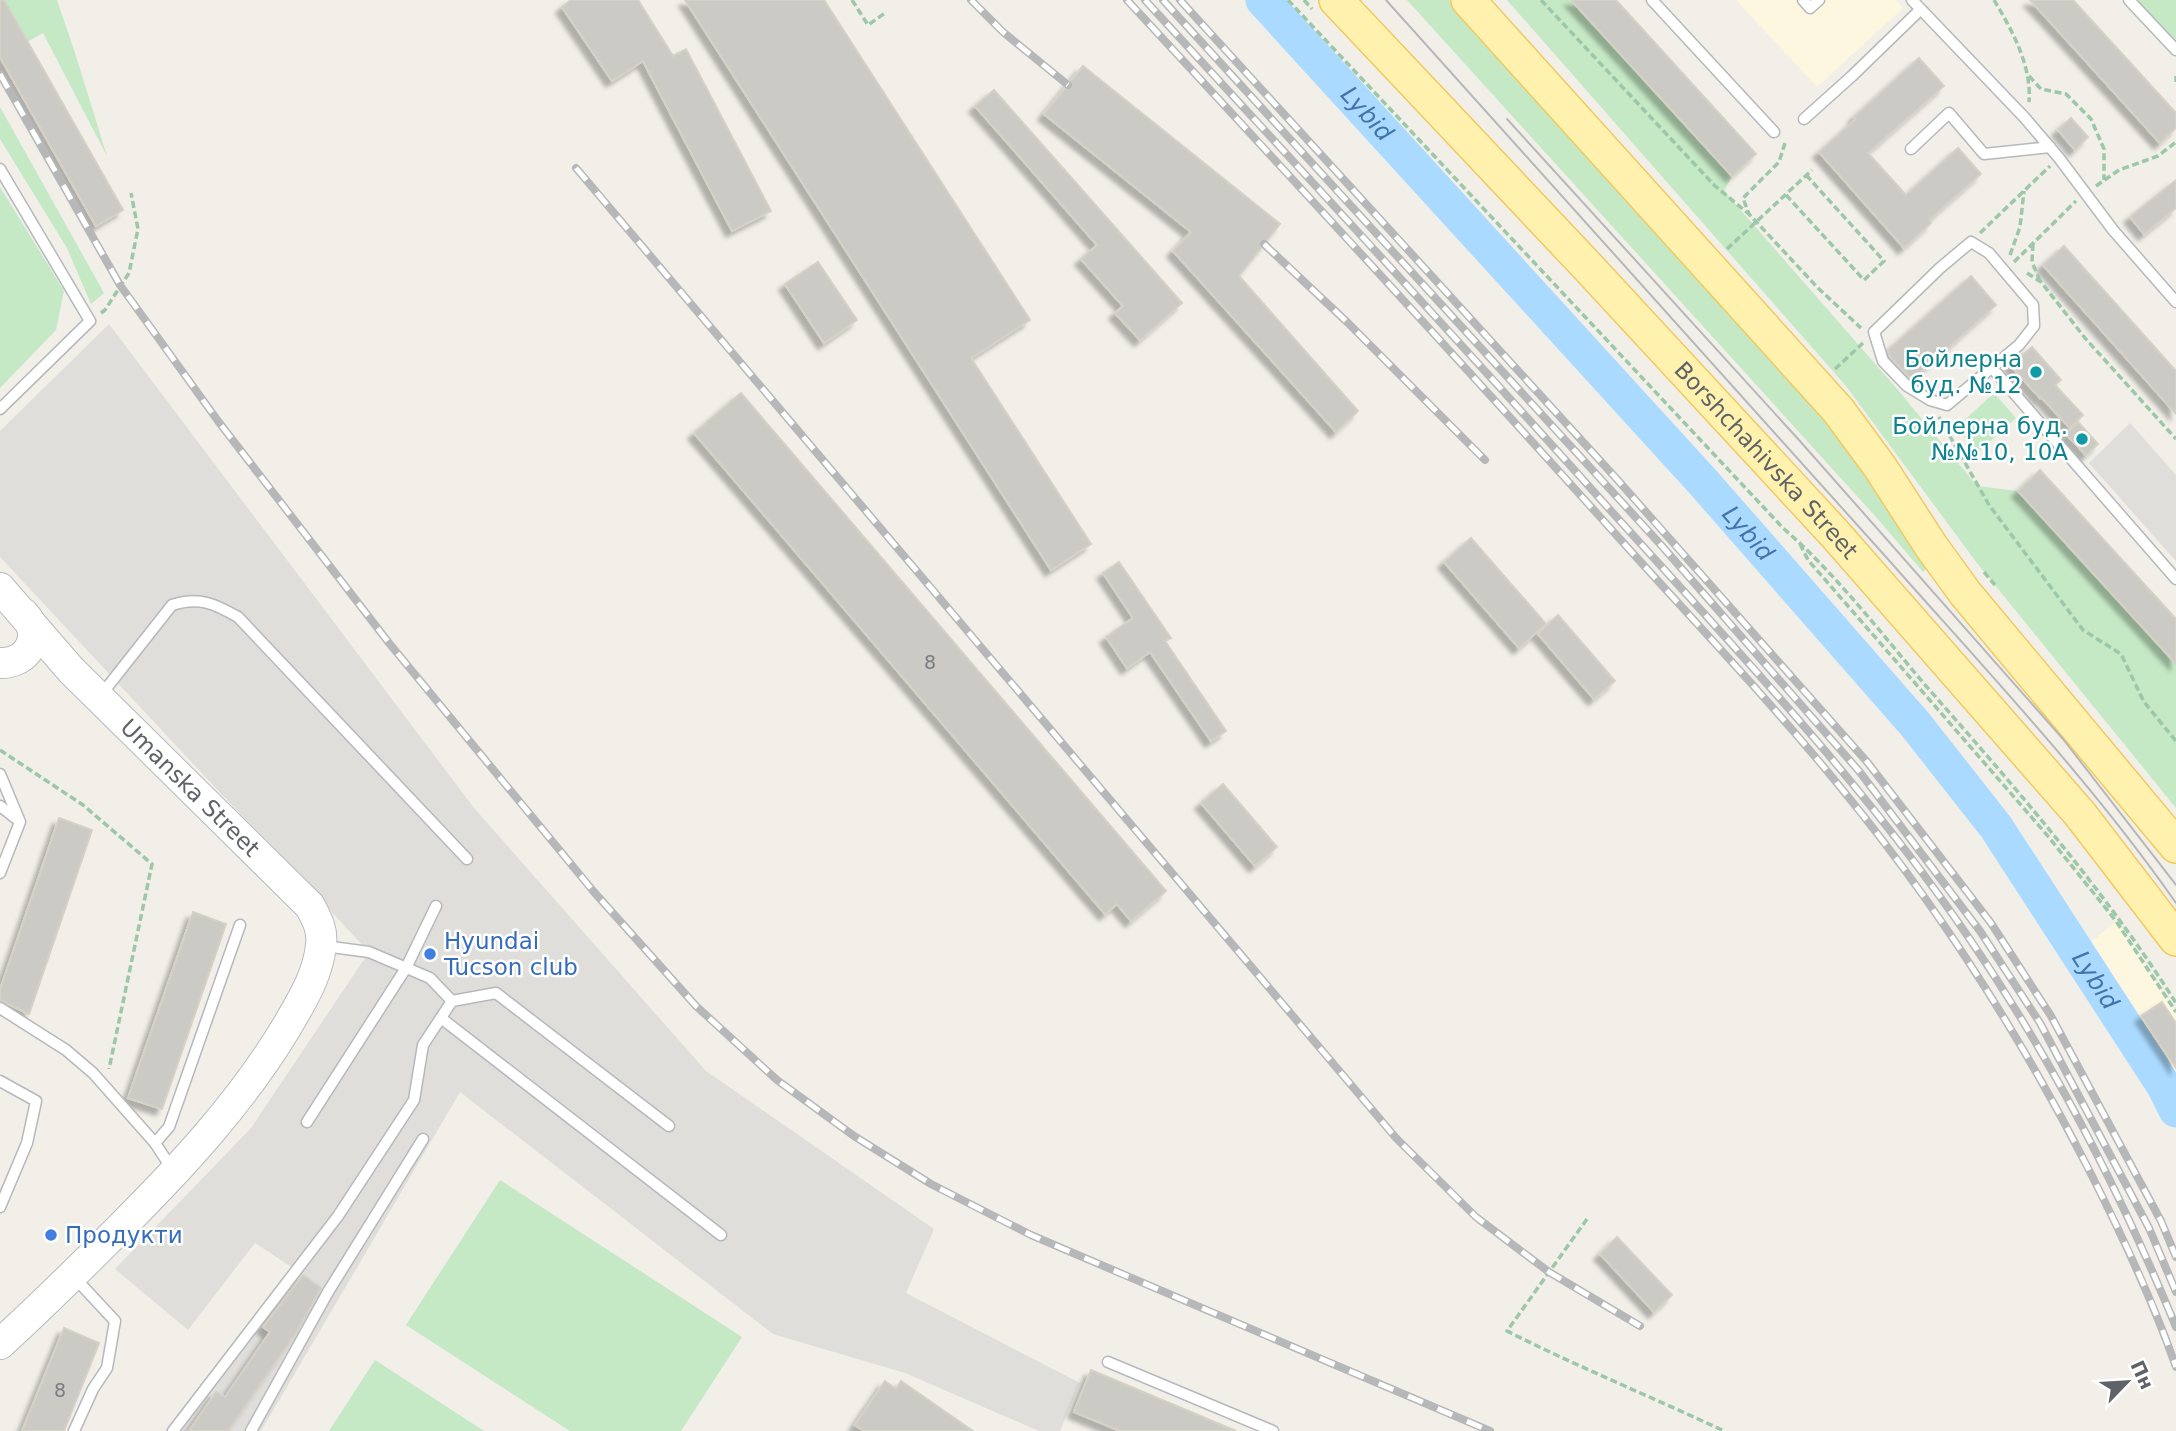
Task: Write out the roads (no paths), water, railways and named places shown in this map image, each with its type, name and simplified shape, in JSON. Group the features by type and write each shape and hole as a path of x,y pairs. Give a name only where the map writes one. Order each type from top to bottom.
{"main road":[{"path":"1468,0 1838,410 1965,593 2176,846"},
{"name":"Borshchahivska Street","path":"1324,5 1588,267 1835,534 2080,814 2176,939"}],"street":[{"name":"Umanska Street","path":"0,588 29,618 71,670 310,906 321,926 321,946"},
{"path":"0,607 14,607 29,618 34,636 32,645 10,661"},
{"path":"10,661 71,670"},
{"path":"0,1344 175,1173 225,1116 271,1053 309,989 321,946"}],"lane":[{"path":"1652,0 1774,132"},
{"path":"1803,0 1810,8 1819,0"},
{"path":"1912,0 2024,117 2059,158 2113,230 2176,302"},
{"path":"2129,0 2176,50"},
{"path":"1804,119 1920,10"},
{"path":"1911,149 1949,113 1984,154 2050,147"},
{"path":"0,169 90,321 0,409"},
{"path":"1970,242 1989,253 2033,305 2034,326 2019,345 1993,369 1947,405 1930,400 1907,386 1883,361 1874,332 1970,242"},
{"path":"1993,369 2176,579"},
{"path":"99,697 172,605 188,600 219,607 238,617 467,859"},
{"path":"0,774 20,822 0,873"},
{"path":"0,806 20,822"},
{"path":"307,1122 406,968 436,906"},
{"path":"155,1143 169,1127 240,925"},
{"path":"321,946 369,952 430,978 452,1001"},
{"path":"173,1431 338,1216 414,1101 423,1045 452,1001 496,993 669,1126"},
{"path":"0,1008 66,1050 105,1086 155,1143 175,1173"},
{"path":"441,1018 721,1235"},
{"path":"0,1081 36,1101 27,1143 0,1207"},
{"path":"251,1431 328,1292 423,1139"},
{"path":"73,1275 115,1321 107,1368 93,1389 74,1431"},
{"path":"1108,1362 1273,1431"}],"waterway":[{"name":"Lybid","path":"1263,0 1703,482 1915,724 1996,827 2164,1086 2176,1110"}],"tram line":[{"path":"1386,0 2036,726 2109,813 2176,903"},
{"path":"1507,119 1799,440 2063,739 2176,885"}],"railway":[{"path":"971,0 1003,32 1068,85"},
{"path":"1127,0 1756,689 1876,832 1975,971 2034,1068 2124,1241 2176,1367"},
{"path":"1145,0 1794,714 1885,823 1969,938 2056,1078 2108,1176 2176,1327"},
{"path":"1163,0 1661,545 1859,771 1980,931 2040,1023 2149,1228 2176,1292"},
{"path":"1180,0 1615,477 1868,763 1991,923 2051,1016 2161,1221 2176,1257"},
{"path":"0,74 120,285 218,421 389,643 594,892 696,1006 777,1080 854,1136 931,1184 1031,1235 1490,1431"},
{"path":"576,168 1396,1138 1476,1217 1549,1272 1640,1326"},
{"path":"1264,244 1347,322 1485,460"}],"place":[{"name":"Бойлерна буд. №12","path":"2036,372"},
{"name":"Бойлерна буд. №№10, 10А","path":"2082,439"},
{"name":"Hyundai Tucson club","path":"430,954"},
{"name":"Продукти","path":"51,1235"}]}
